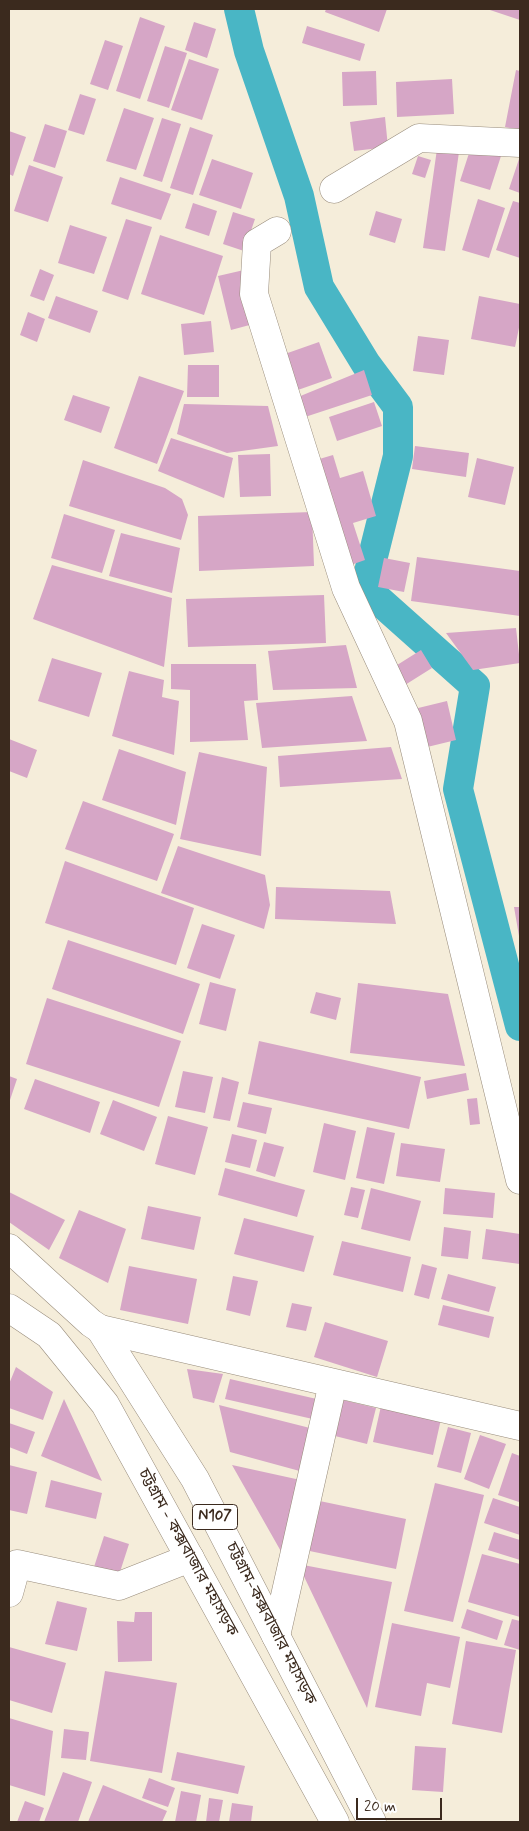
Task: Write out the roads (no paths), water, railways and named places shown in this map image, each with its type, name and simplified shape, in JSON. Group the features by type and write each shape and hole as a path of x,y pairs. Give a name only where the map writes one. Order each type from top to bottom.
{"main road":[{"path":"334,189 419,138 520,143"},
{"path":"277,231 257,243 254,294 346,588 408,721 520,1180"},
{"name":"চট্টগ্রাম-কক্সবাজার মহাসড়ক","path":"9,1248 91,1323 100,1329 195,1479 372,1822"},
{"name":"চট্টগ্রাম - কক্সবাজার মহাসড়ক","path":"9,1308 49,1335 105,1404 335,1822"},
{"path":"100,1329 520,1426"},
{"path":"276,1636 333,1383"},
{"path":"9,1593 17,1564 118,1586 190,1558"}],"waterway":[{"path":"239,9 249,51 299,196 319,287 366,364 398,407 398,456 365,588 475,686 458,789 520,1026"}]}
